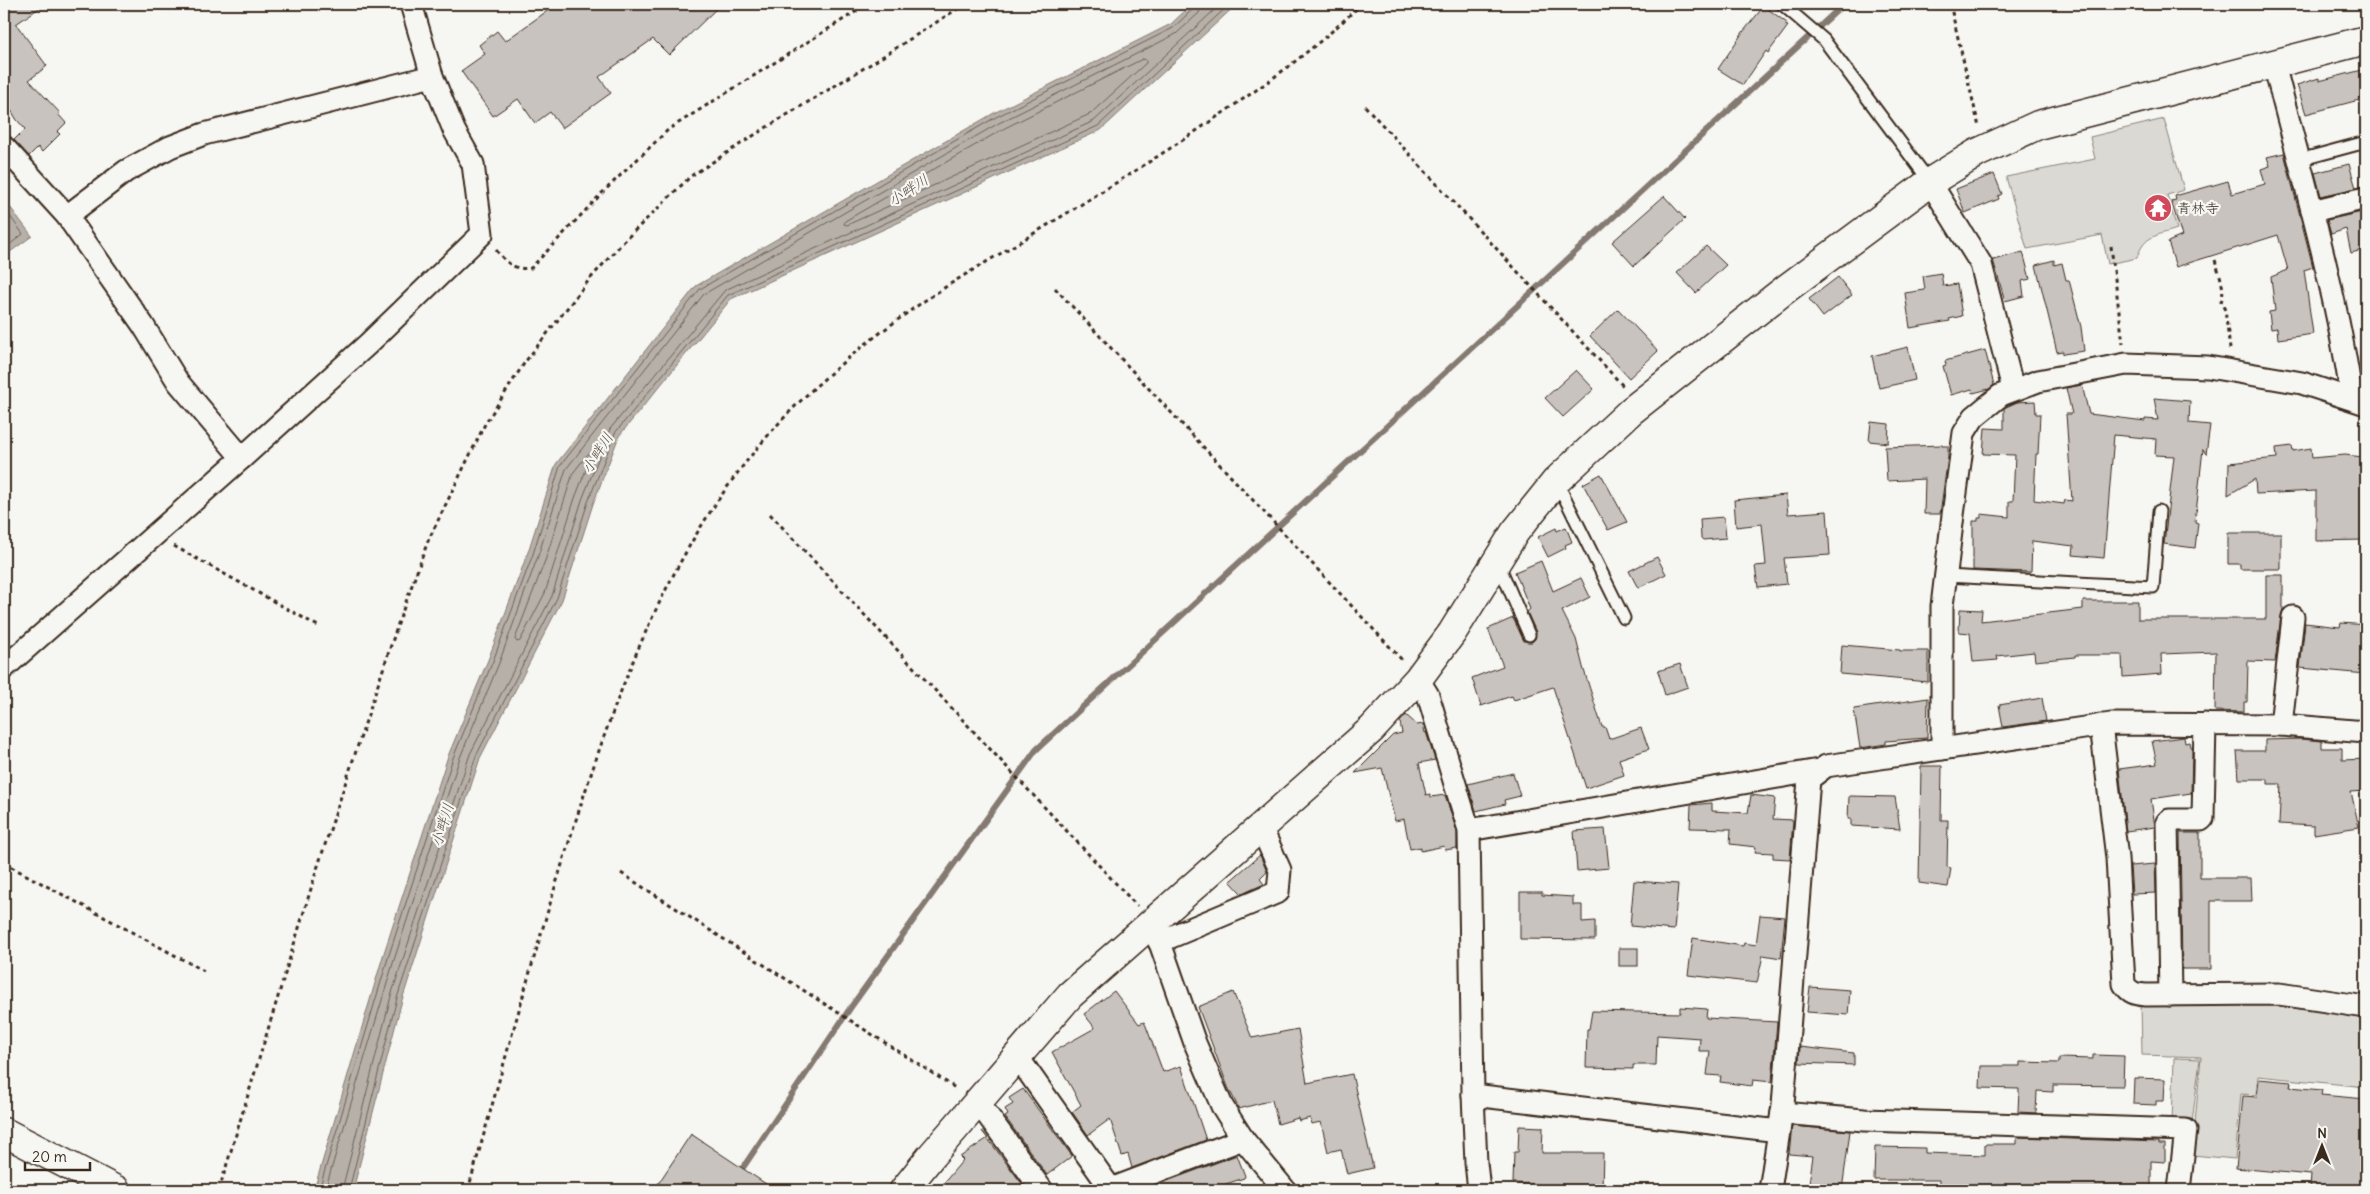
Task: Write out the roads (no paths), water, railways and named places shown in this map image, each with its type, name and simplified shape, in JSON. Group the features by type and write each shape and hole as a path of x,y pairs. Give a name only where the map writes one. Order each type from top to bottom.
{"street":[{"path":"4,668 156,536 368,344 482,234 473,164 454,130 432,76 411,4"},
{"path":"904,1190 1070,995 1156,933 1261,827 1372,729 1418,678 1452,633 1515,532 1556,481 1587,450 1639,404 1787,288 1930,182 1984,149 2038,126 2366,40"},
{"path":"2274,64 2328,271 2344,349 2359,402"},
{"path":"67,216 126,170 170,146 204,134 432,76"},
{"path":"4,147 67,216 144,325 178,382 242,458"},
{"path":"1930,182 1980,264 2013,389"},
{"path":"2312,211 2366,198"},
{"path":"1942,749 1942,606 1964,433 1974,417 2001,395 2013,389 2038,381 2126,364 2208,367 2302,383 2359,402"},
{"path":"2282,725 2292,617"},
{"path":"1418,678 1428,695 1469,830 1473,1095 1479,1190"},
{"path":"2170,994 2167,822 2169,820 2201,820 2203,818 2205,724"},
{"path":"2101,725 2117,858 2124,984 2134,994 2279,994 2366,1007"},
{"path":"1770,1190 1781,1122 1809,779 1819,770 1826,766 2101,725 2282,725 2366,732"},
{"path":"1469,830 1819,770"},
{"path":"1156,933 1278,892 1280,870 1261,827"},
{"path":"1156,933 1195,1043 1222,1106 1243,1139 1285,1190"},
{"path":"1017,1056 1111,1189 1243,1139"},
{"path":"1473,1095 1573,1108 1781,1122 1864,1120 2186,1130 2179,1190"},
{"path":"978,1102 1042,1190"},
{"path":"4,1132 116,1190"}],"lane":[{"path":"1782,4 1824,40 1930,182"},
{"path":"2299,160 2366,142"},
{"path":"1556,481 1624,618"},
{"path":"1946,576 2153,587 2159,511"},
{"path":"1497,561 1529,635"}],"water":[{"name":"小畔川","path":"1192,4 1237,4 1101,130 731,299 619,436 593,504 562,600 480,758 402,1000 353,1190 314,1190 383,956 448,756 488,660 528,552 556,464 696,286 994,113 1171,24"},
{"path":"4,199 32,236 6,255 4,252"}],"waterway":[{"path":"738,1175 851,1007 1036,750 1844,4"}],"place":[{"name":"青林寺","path":"2158,208"}]}
